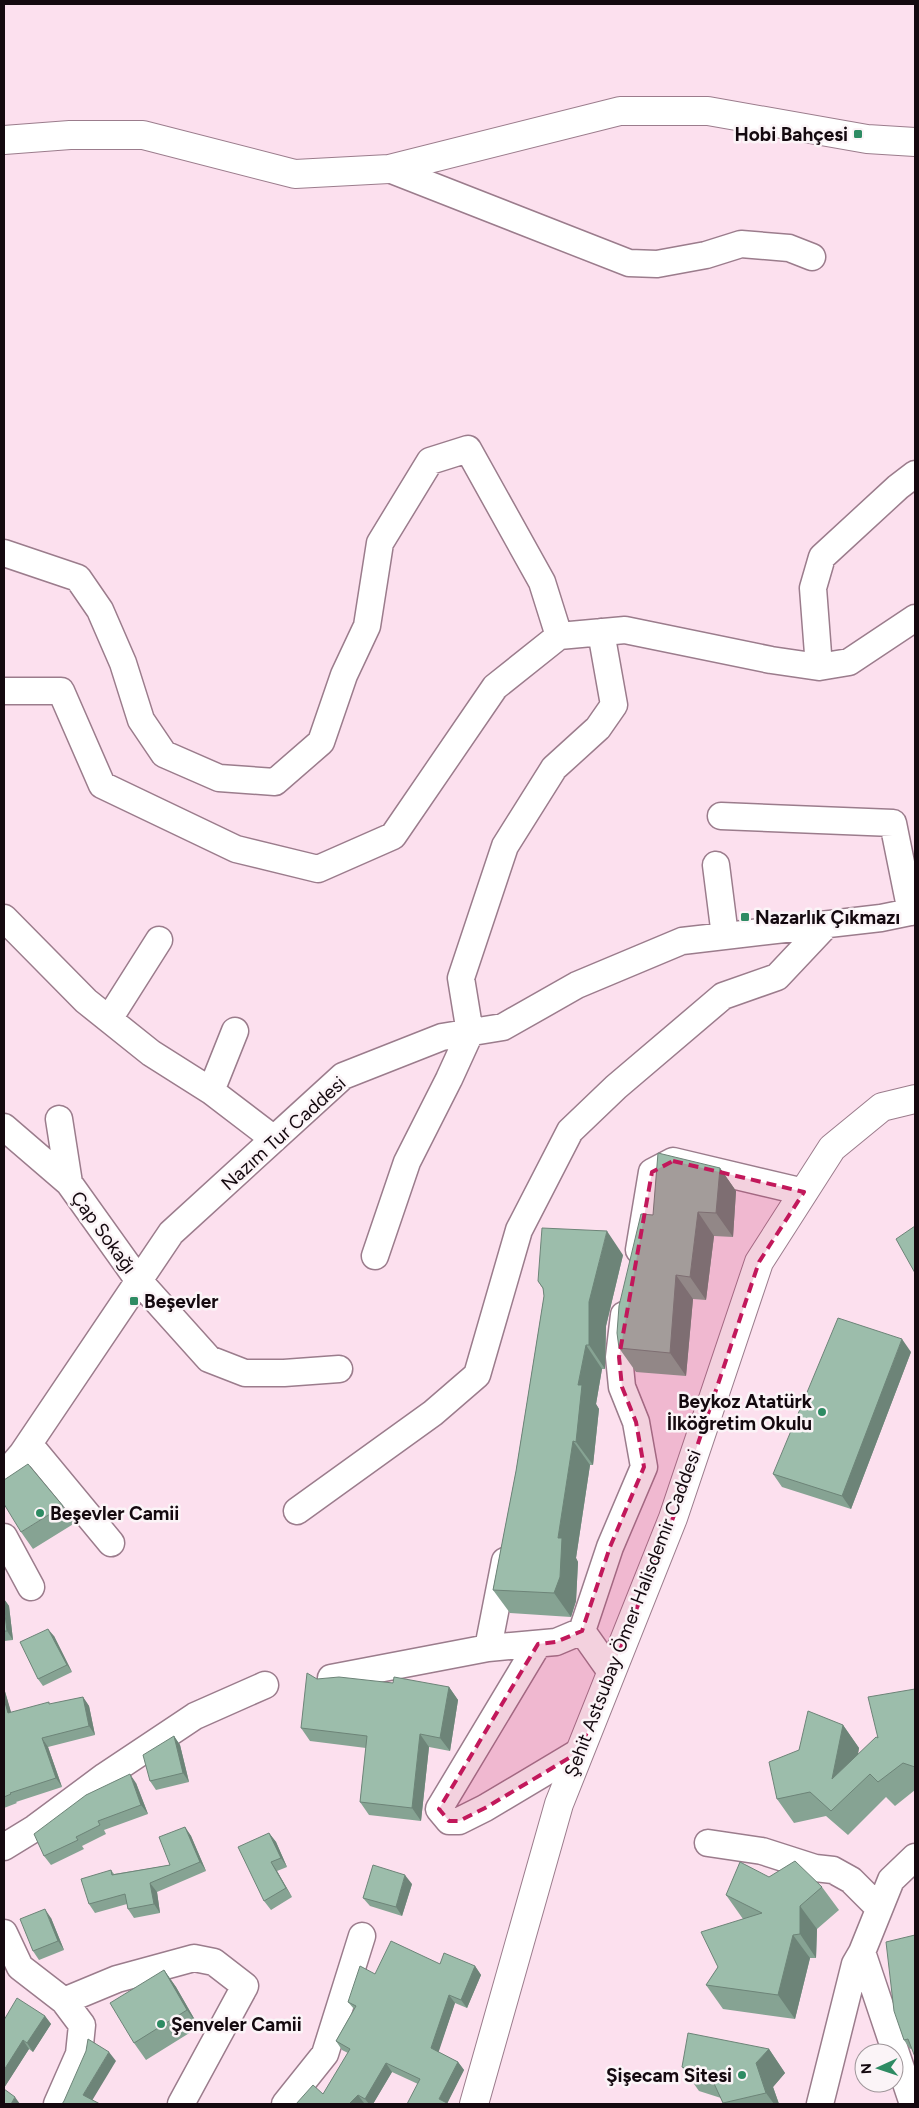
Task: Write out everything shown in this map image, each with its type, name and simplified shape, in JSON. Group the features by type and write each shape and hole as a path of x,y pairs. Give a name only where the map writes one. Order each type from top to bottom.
{"street":[{"path":"4,140 70,136 143,135 296,174 389,169 620,111 708,111 867,139 915,142"},
{"path":"389,169 629,264 657,264 706,255 741,244 788,248 812,257"},
{"path":"4,553 78,578 100,610 112,637 123,663 141,720 164,754 219,778 275,782 322,742 344,675 367,626 380,543 430,461 468,449 542,582 559,636"},
{"path":"819,667 813,588 822,557 898,487 915,474"},
{"path":"4,691 61,691 102,785 236,849 318,869 393,836 495,687 559,636 625,630 772,660 819,667 849,662 915,618"},
{"path":"375,1256 407,1162 470,1032 461,978 505,846 554,768 598,728 614,705 601,632"},
{"path":"721,816 904,822 913,912"},
{"path":"716,865 725,936"},
{"name":"Nazım Tur Caddesi","path":"4,1475 30,1444 171,1233 344,1076 442,1037 503,1027 577,985 682,941 826,925 913,912"},
{"path":"4,918 86,1000 108,1019 151,1053 211,1091 274,1139"},
{"path":"297,1511 433,1414 477,1376 519,1230 570,1131 616,1087 723,996 777,977 826,925"},
{"path":"108,1019 159,940"},
{"path":"211,1091 235,1031"},
{"name":"Şehit Astsubay Ömer Halisdemir Caddesi","path":"474,2104 559,1804 673,1518 759,1262 832,1148 882,1107 915,1099"},
{"name":"Çap Sokağı","path":"58,1119 69,1183"},
{"name":"Çap Sokağı","path":"4,1127 69,1183 139,1280 209,1359 246,1373 284,1373 338,1369"},
{"path":"331,1678 488,1648 556,1642 582,1631 610,1547 644,1467 636,1422 622,1387 619,1357 621,1327 641,1245 652,1172 674,1161 804,1192"},
{"path":"30,1444 111,1543"},
{"path":"4,1536 31,1587"},
{"path":"488,1648 509,1537"},
{"path":"582,1631 611,1672"},
{"path":"538,1644 439,1809 449,1821 459,1821 485,1808 579,1752"},
{"path":"4,1847 35,1828 105,1776 195,1716 265,1685"},
{"path":"708,1843 762,1851 815,1868 833,1870 851,1880 879,1908"},
{"path":"820,2104 855,1964 862,1952 891,1880 915,1857"},
{"path":"4,1933 12,1974 64,2001 82,2025 80,2054 57,2104"},
{"path":"285,2104 325,2054 362,1936"},
{"path":"862,1952 913,2104"},
{"path":"64,2001 117,1979 194,1958 214,1962 245,1986 181,2104"}],"highlighted area":[{"path":"673,1161 804,1192 759,1262 673,1518 579,1752 485,1808 459,1821 449,1821 439,1809 538,1644 556,1642 582,1631 610,1547 644,1467 636,1422 622,1387 619,1357 652,1172"}],"building":[{"path":"658,1153 720,1168 716,1213 698,1212 690,1277 676,1275 670,1353 619,1348 617,1333 619,1306 641,1214 653,1215"},
{"path":"915,1226 915,1273 896,1239"},
{"path":"542,1228 607,1231 589,1302 589,1345 586,1345 578,1385 582,1385 576,1442 573,1441 558,1538 562,1538 560,1577 554,1593 493,1590 516,1471 544,1296 543,1288 538,1281"},
{"path":"838,1318 902,1339 842,1496 773,1474"},
{"path":"28,1464 63,1506 21,1532 4,1504 4,1480"},
{"path":"4,1606 7,1631 4,1631"},
{"path":"48,1629 67,1665 38,1679 20,1642"},
{"path":"307,1673 317,1679 339,1677 393,1683 394,1677 449,1687 440,1738 420,1734 412,1808 360,1802 367,1736 301,1728"},
{"path":"915,1689 915,1767 903,1763 878,1782 870,1774 831,1811 810,1792 777,1799 769,1762 799,1750 808,1711 843,1725 832,1779 876,1737 878,1738 868,1697"},
{"path":"83,1697 89,1726 42,1738 56,1778 10,1793 4,1797 4,1699 8,1713 49,1702 49,1704"},
{"path":"174,1736 183,1773 150,1781 143,1755"},
{"path":"130,1774 141,1805 98,1821 100,1825 76,1837 78,1840 44,1856 34,1834 86,1795"},
{"path":"185,1827 200,1862 150,1883 154,1904 128,1909 125,1894 89,1904 81,1879 111,1870 112,1875 170,1865 159,1837"},
{"path":"269,1833 281,1858 271,1862 286,1888 264,1901 238,1847"},
{"path":"795,1861 822,1887 800,1906 800,1934 793,1935 778,1995 706,1985 718,1967 701,1932 762,1913 726,1895 740,1862 769,1877"},
{"path":"373,1865 405,1875 396,1907 363,1898"},
{"path":"45,1909 58,1941 33,1951 20,1919"},
{"path":"915,1935 915,2057 908,2039 904,2040 894,2011 886,1942"},
{"path":"391,1941 440,1964 444,1953 475,1966 461,2000 449,1995 431,2048 458,2062 439,2099 449,2104 407,2104 420,2079 386,2063 365,2099 358,2095 349,2104 296,2104 313,2085 323,2094 350,2049 336,2041 356,2006 348,2002 360,1966 375,1974"},
{"path":"164,1970 187,2010 134,2043 110,2003"},
{"path":"17,1998 45,2016 27,2043 23,2040 4,2070 4,2020"},
{"path":"688,2033 769,2049 756,2063 766,2093 723,2103 711,2077 682,2067"},
{"path":"88,2039 109,2052 83,2095 100,2104 62,2104 86,2051"},
{"path":"4,2089 15,2097 11,2104 4,2104"}],"place":[{"name":"Hobi Bahçesi","path":"858,134"},
{"name":"Nazarlık Çıkmazı","path":"745,917"},
{"name":"Beşevler","path":"134,1301"},
{"name":"Beykoz Atatürk İlköğretim Okulu","path":"822,1412"},
{"name":"Beşevler Camii","path":"40,1513"},
{"name":"Şenveler Camii","path":"161,2024"},
{"name":"Şişecam Sitesi","path":"742,2075"}]}
